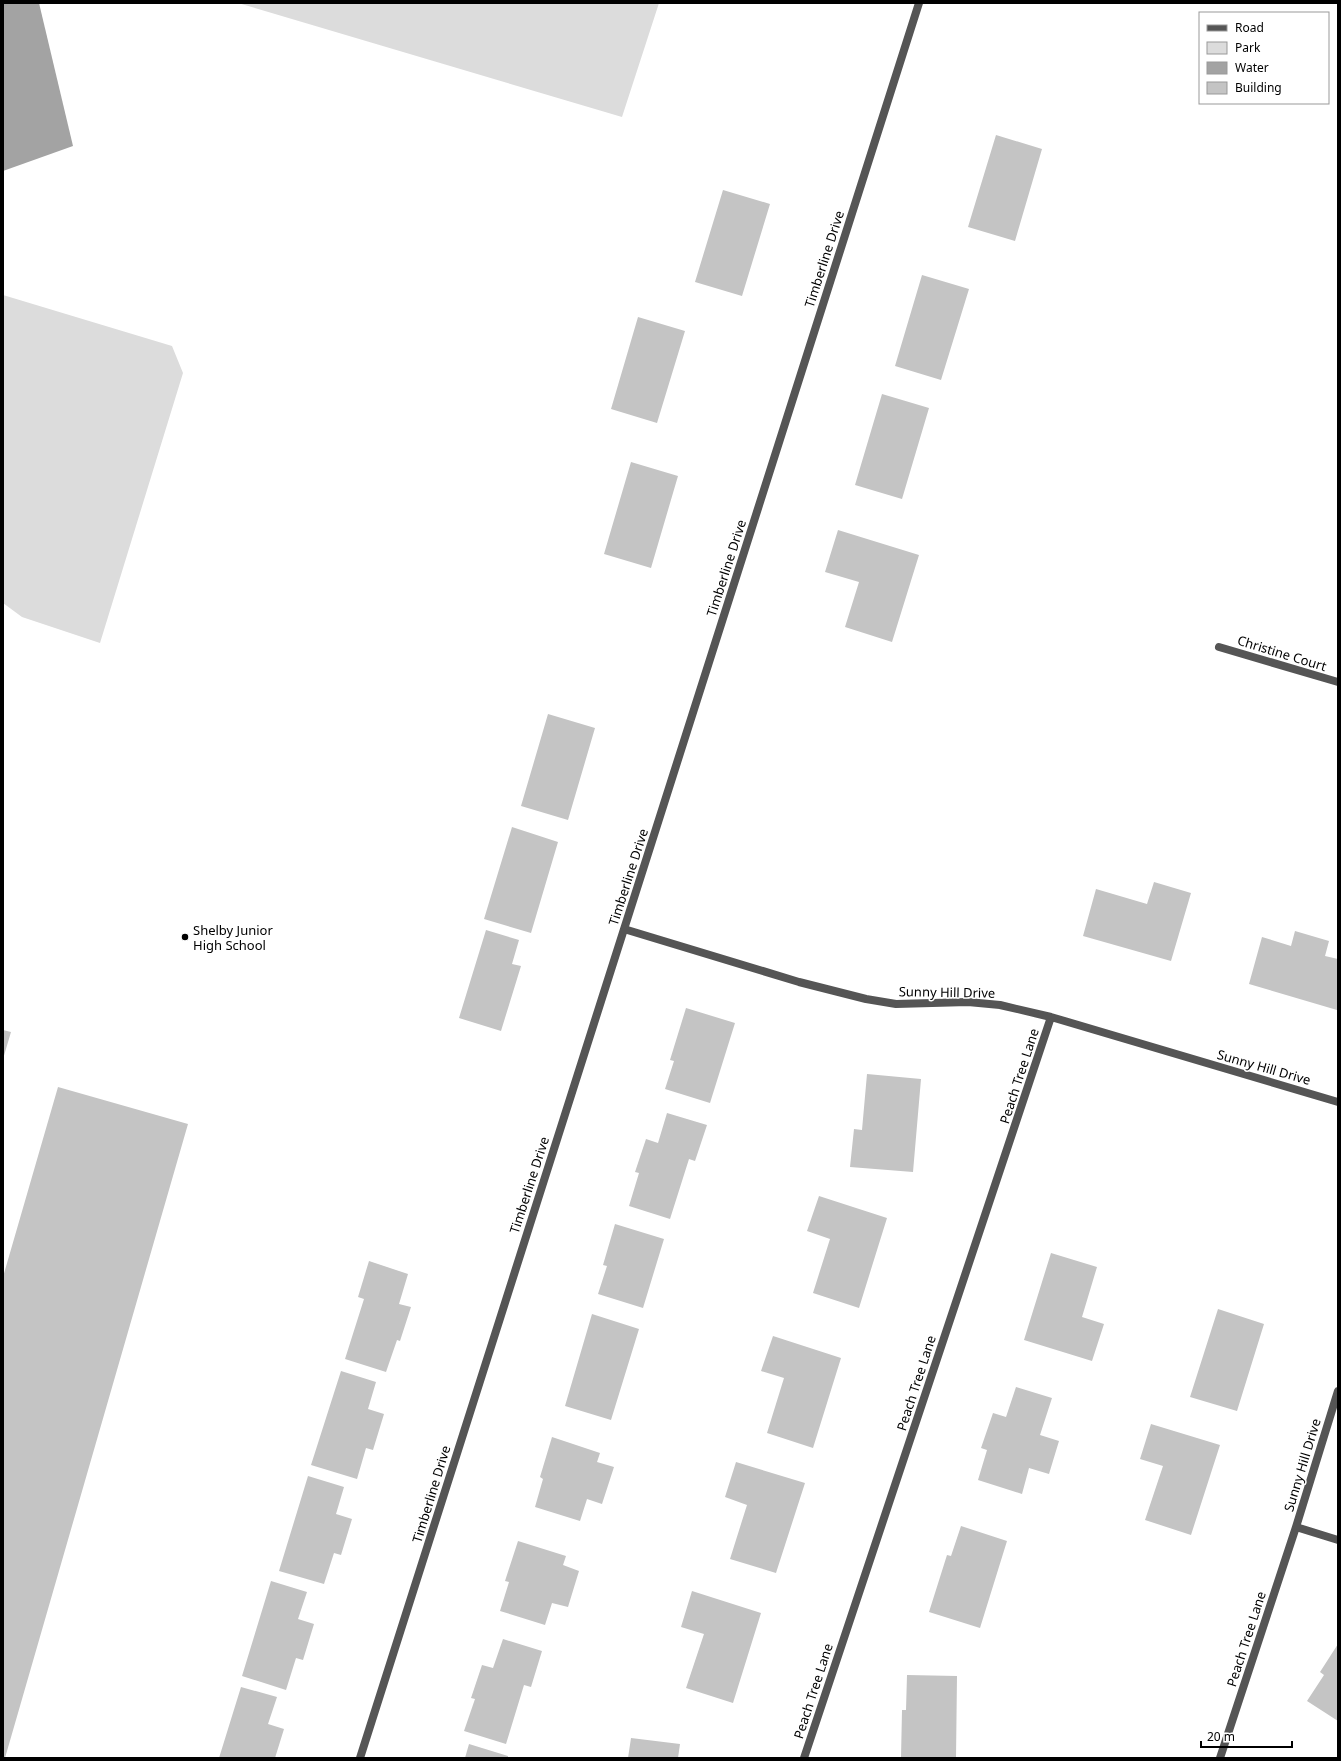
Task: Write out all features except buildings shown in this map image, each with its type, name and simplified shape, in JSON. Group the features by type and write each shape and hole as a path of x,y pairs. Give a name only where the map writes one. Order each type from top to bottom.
{"street":[{"name":"Timberline Drive","path":"360,1758 918,3"},
{"name":"Christine Court","path":"1219,647 1338,682"},
{"name":"Sunny Hill Drive","path":"624,928 799,982 866,999 896,1004 968,1002 1000,1005 1051,1017 1338,1102"},
{"name":"Peach Tree Lane","path":"804,1758 1051,1017"},
{"name":"Sunny Hill Drive","path":"1338,1391 1296,1527 1338,1540"},
{"name":"Peach Tree Lane","path":"1220,1758 1296,1527"}],"green space":[{"path":"238,3 659,3 622,117"},
{"path":"3,295 172,346 183,373 100,643 22,617 3,603"}],"water":[{"path":"3,3 39,3 73,146 3,171"}],"place":[{"name":"Shelby Junior High School","path":"185,937"}]}
